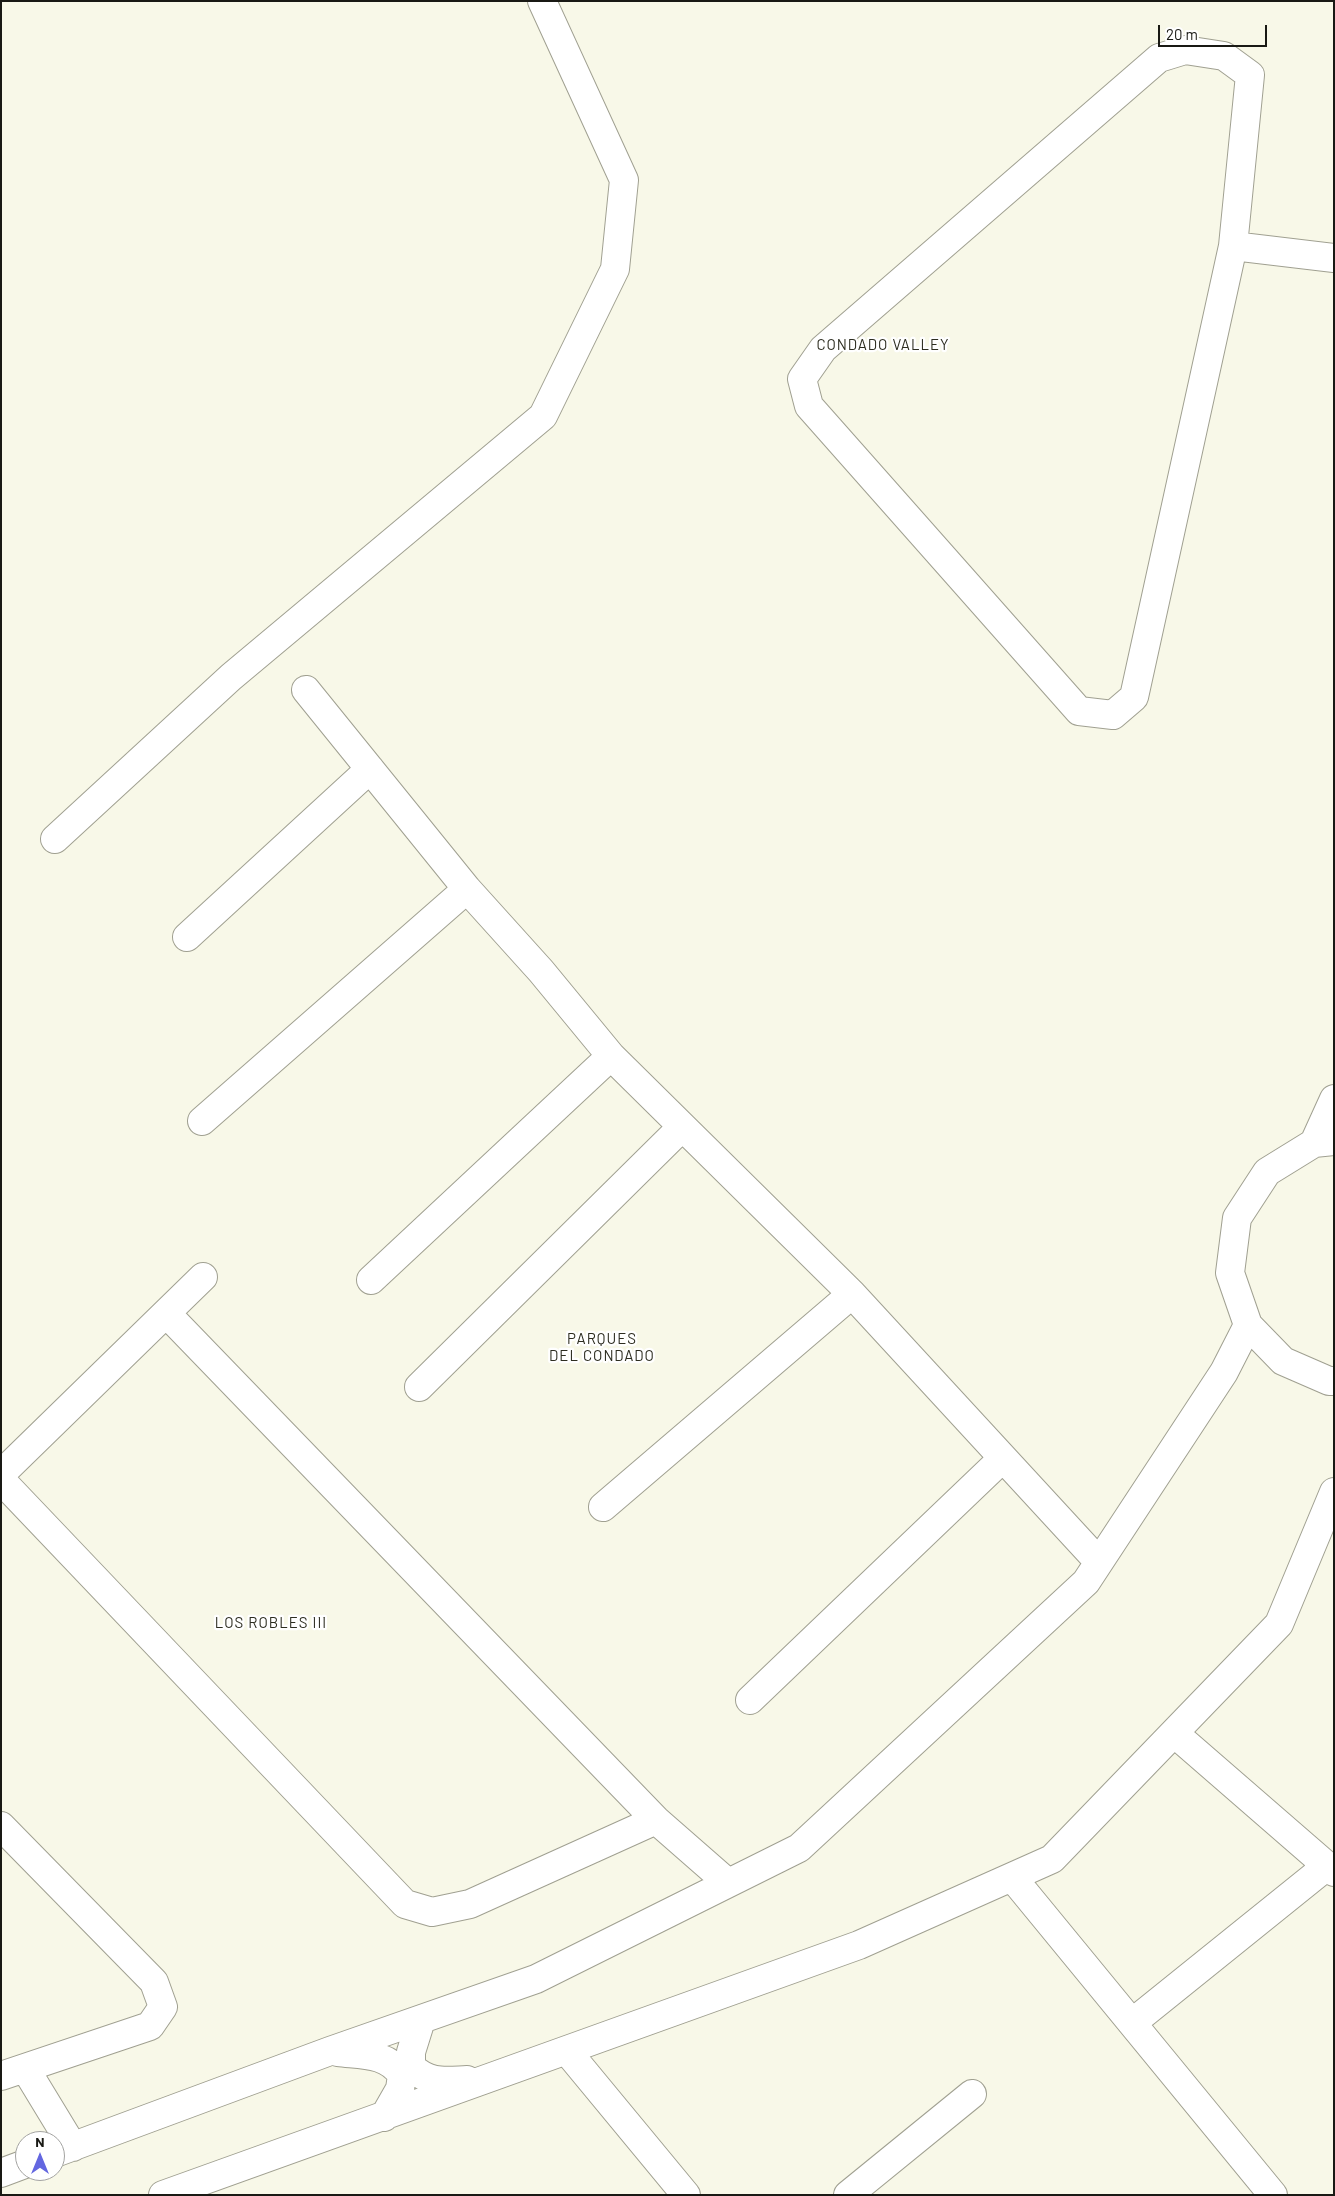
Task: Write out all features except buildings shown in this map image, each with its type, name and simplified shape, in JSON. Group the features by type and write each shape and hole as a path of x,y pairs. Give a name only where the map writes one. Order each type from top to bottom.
{"street":[{"path":"55,839 231,677 543,416 615,269 624,180 542,1"},
{"path":"1185,50 1224,56 1250,74 1233,246 1134,697 1113,715 1079,711 810,406 802,379 823,349 1159,58 1185,50"},
{"path":"1233,246 1334,258"},
{"path":"306,690 466,889 542,971 611,1056 852,1294 1099,1562"},
{"path":"186,937 370,769"},
{"path":"202,1122 466,889"},
{"path":"371,1280 611,1056"},
{"path":"1334,1099 1324,1142 1267,1172 1237,1218 1230,1273 1248,1325 1282,1361 1328,1381 1334,1381"},
{"path":"419,1387 682,1127"},
{"path":"1,1474 203,1277"},
{"path":"603,1507 852,1294"},
{"path":"166,1313 656,1820 728,1883"},
{"path":"65,2150 330,2052 536,1979 799,1848 1086,1582 1224,1372 1248,1325"},
{"path":"750,1700 1002,1458"},
{"path":"1,1480 405,1904 432,1912 470,1904 656,1820"},
{"path":"166,2194 384,2117 480,2079 567,2052 859,1945 1052,1859 1279,1624 1334,1492"},
{"path":"1132,2023 1331,1869 1174,1733"},
{"path":"1,1826 154,1982 163,2007 150,2026 13,2072 52,2131"},
{"path":"1012,1877 1273,2195"},
{"path":"421,2020 411,2052 411,2067 422,2077 439,2082 480,2079"},
{"path":"330,2052 378,2057 394,2064 402,2075 400,2089 384,2117"},
{"path":"567,2052 686,2195"},
{"path":"848,2195 972,2094"},
{"path":"1,2173 15,2168"}],"district":[{"name":"CONDADO VALLEY","path":"883,345"},
{"name":"PARQUES DEL CONDADO","path":"602,1348"},
{"name":"LOS ROBLES III","path":"271,1623"}]}
